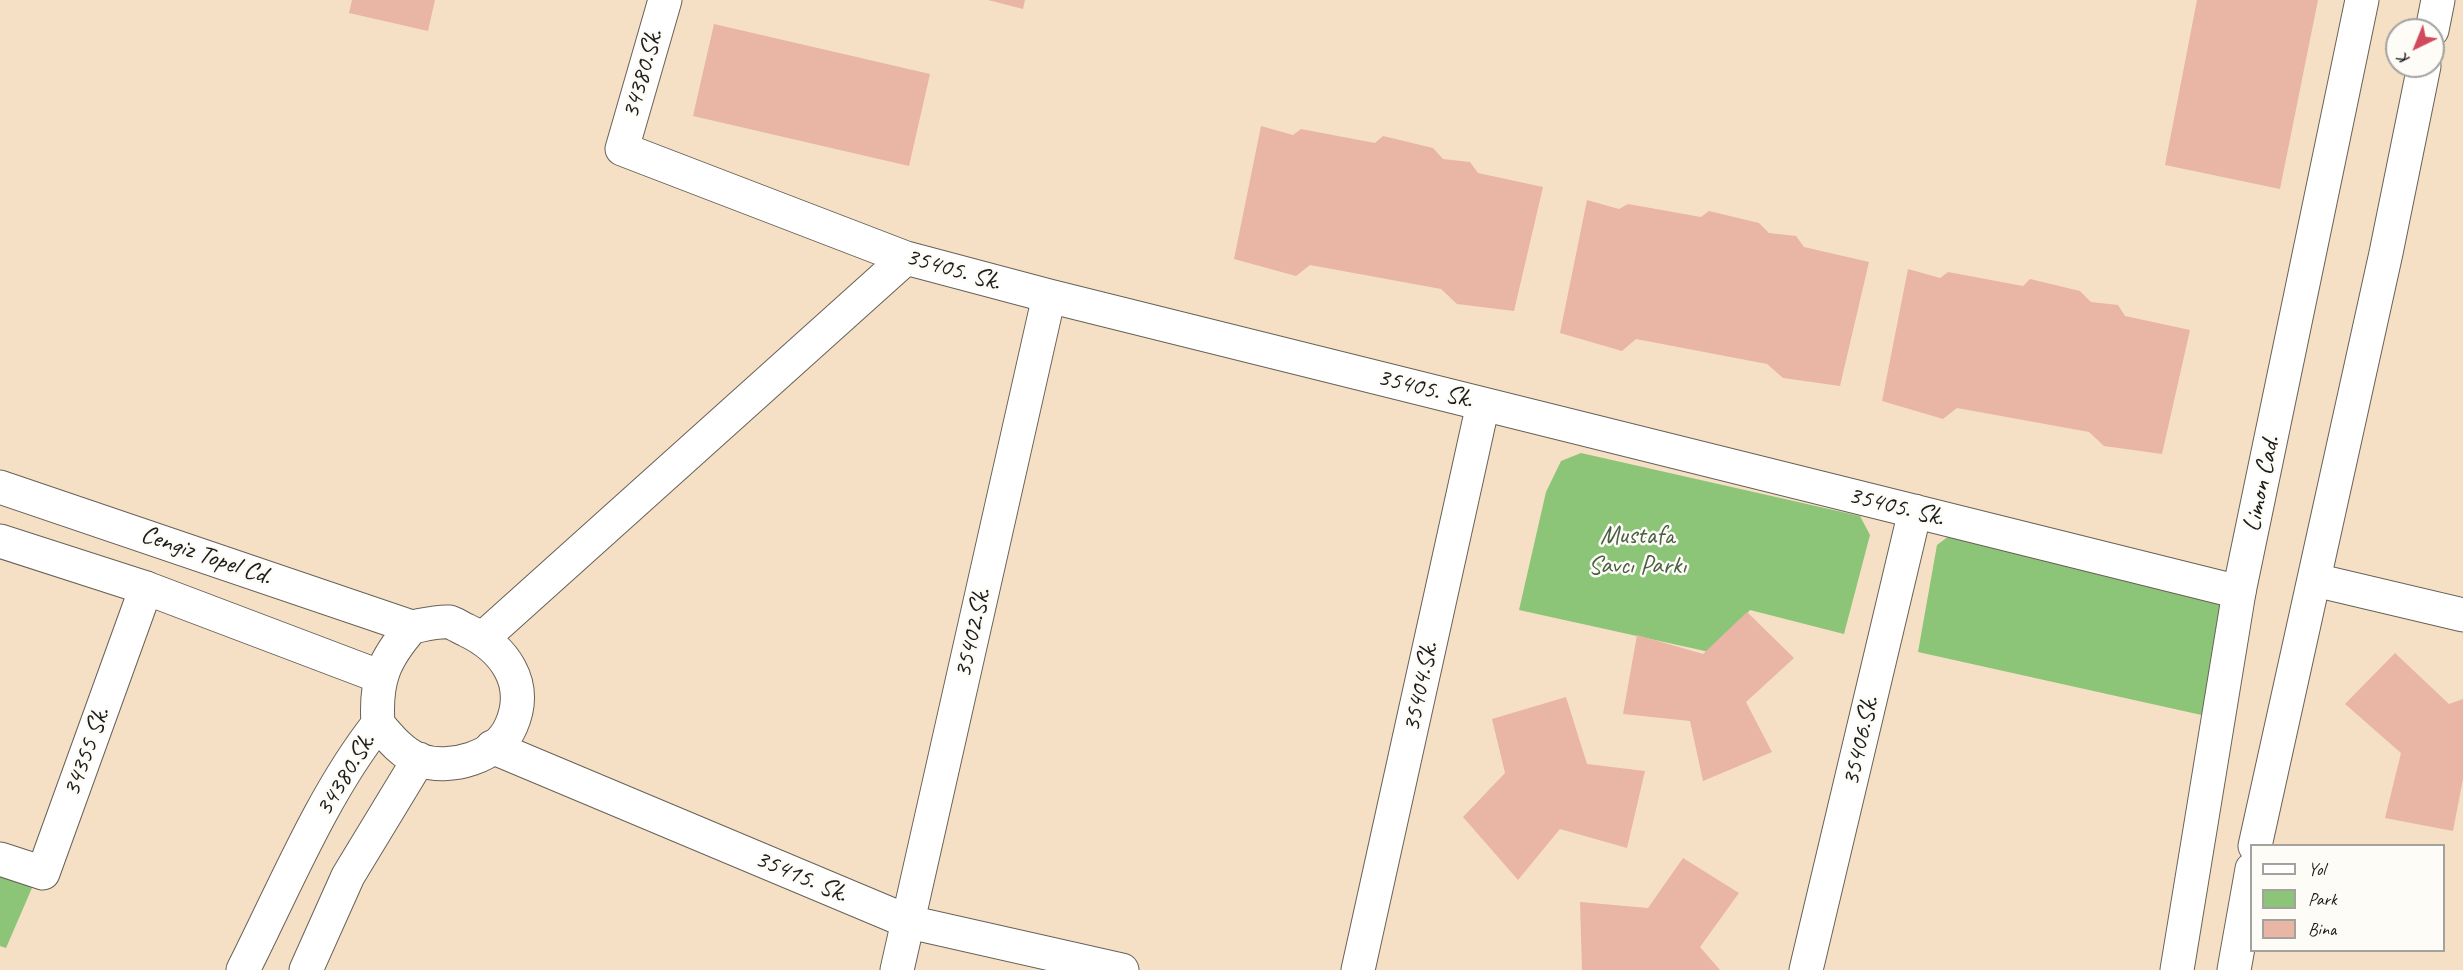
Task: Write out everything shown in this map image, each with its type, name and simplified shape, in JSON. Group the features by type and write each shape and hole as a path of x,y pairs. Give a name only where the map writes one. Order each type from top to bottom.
{"street":[{"name":"34380.Sk.","path":"622,149 665,0"},
{"name":"Limon Cad.","path":"2177,970 2239,592 2362,0"},
{"path":"2434,18 2438,0"},
{"path":"2256,844 2421,78"},
{"name":"35405. Sk.","path":"622,149 906,258 1049,296 2239,592"},
{"path":"483,638 906,258"},
{"name":"35402.Sk.","path":"897,970 1049,296"},
{"name":"35404.Sk.","path":"1358,970 1483,404"},
{"name":"Cengiz Topel Cd.","path":"0,487 412,627"},
{"name":"35406.Sk.","path":"1806,970 1915,511"},
{"name":"Cengiz Topel Cd.","path":"0,541 146,588 381,677"},
{"path":"2315,580 2463,615"},
{"name":"34355 Sk.","path":"0,859 43,873 146,588"},
{"path":"378,724 395,744 419,759 444,764 470,761 492,747 511,728 517,702 514,676 501,653 483,638 449,622 412,627"},
{"name":"34380.Sk.","path":"243,970 315,827 361,745 378,724 376,699 381,677 391,652 412,627"},
{"name":"35415. Sk.","path":"492,747 909,922 1122,970"},
{"path":"306,970 348,876 419,759"},
{"path":"2234,970 2250,880"}],"green space":[{"name":"Mustafa Savcı Parkı","path":"1581,453 1860,516 1870,535 1844,634 1750,610 1714,653 1519,610 1546,492 1561,461"},
{"path":"1957,530 2225,604 2206,716 1918,652 1937,545"},
{"path":"0,862 38,874 6,948 0,946"}],"building":[{"path":"352,0 435,0 428,31 349,13"},
{"path":"988,0 1025,0 1023,9"},
{"path":"2197,0 2318,0 2280,189 2165,165"},
{"path":"714,24 930,74 909,166 693,116"},
{"path":"1261,126 1293,135 1301,129 1375,143 1383,136 1433,148 1443,159 1470,162 1478,173 1543,187 1514,311 1457,304 1441,289 1310,265 1296,276 1234,259"},
{"path":"1587,200 1619,209 1628,204 1701,217 1709,211 1759,223 1769,233 1796,236 1804,247 1869,262 1840,386 1783,378 1767,364 1636,339 1622,351 1560,333"},
{"path":"1908,269 1940,278 1948,272 2023,286 2030,279 2080,291 2091,302 2118,305 2125,316 2190,330 2162,454 2104,446 2089,432 1957,408 1943,419 1882,401"},
{"path":"1747,612 1794,658 1746,702 1772,752 1703,781 1690,721 1623,714 1637,635 1703,654"},
{"path":"2395,653 2449,704 2463,699 2463,779 2453,831 2385,818 2401,753 2345,704"},
{"path":"1566,697 1587,764 1645,771 1627,848 1560,829 1518,880 1463,817 1505,773 1492,719"},
{"path":"1683,858 1739,893 1700,947 1720,970 1582,970 1580,902 1648,908"}]}
